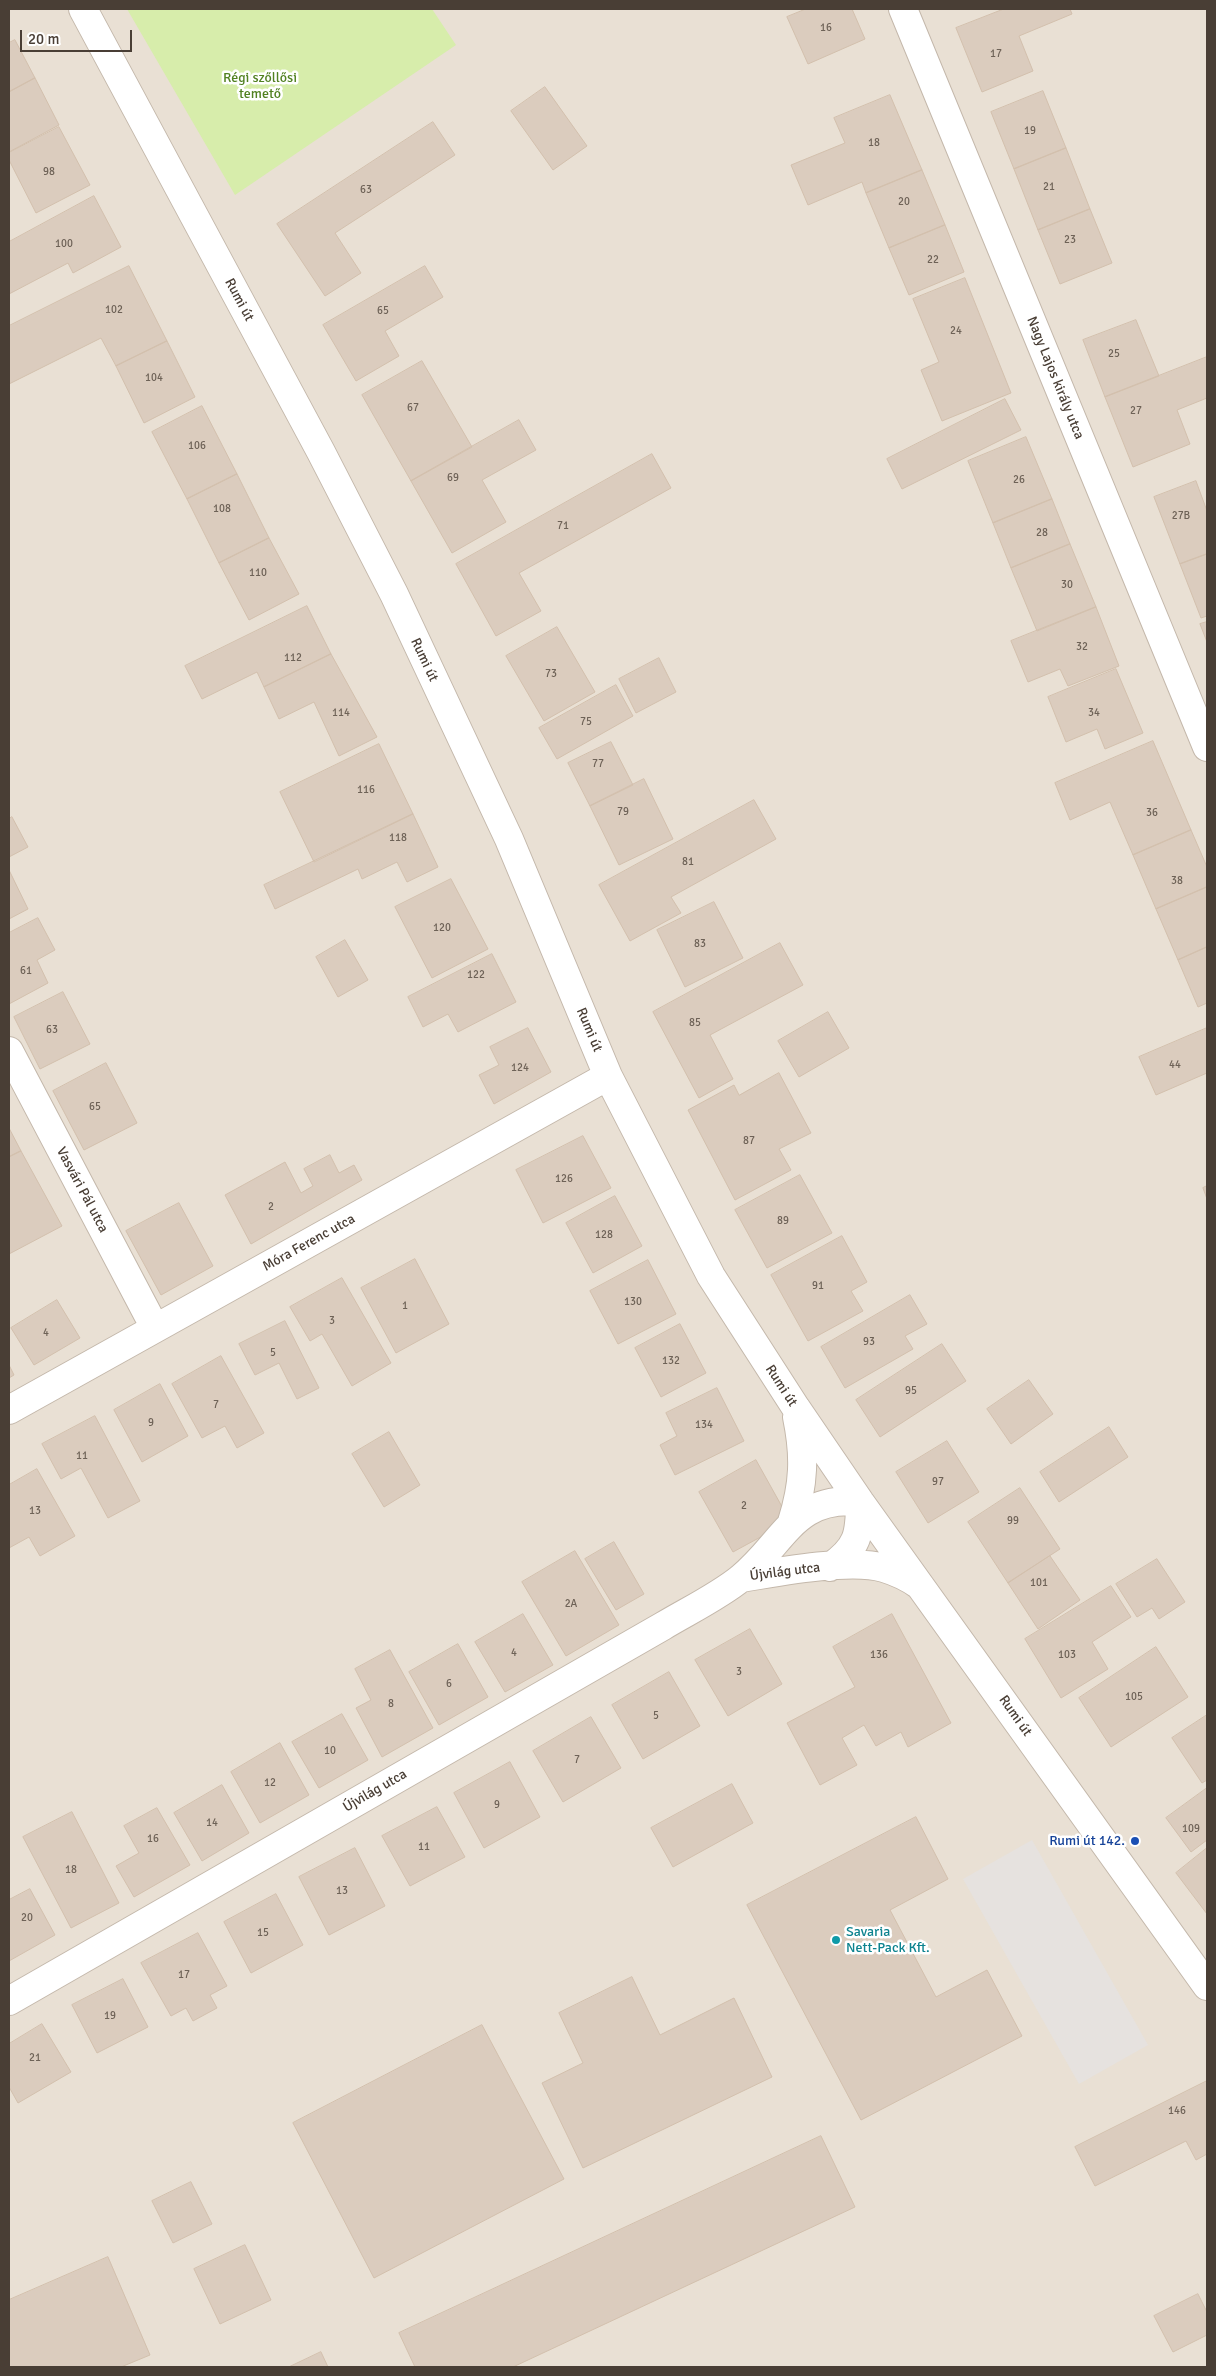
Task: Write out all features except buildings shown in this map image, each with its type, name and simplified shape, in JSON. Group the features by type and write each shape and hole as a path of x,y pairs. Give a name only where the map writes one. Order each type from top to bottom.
{"street":[{"name":"Rumi út","path":"83,9 321,452 394,594 509,839 608,1076 711,1276 796,1408 860,1502 925,1590 1207,1986"},
{"name":"Nagy Lajos király utca","path":"903,9 1207,747"},
{"name":"Vasvári Pál utca","path":"9,1051 155,1328"},
{"name":"Móra Ferenc utca","path":"9,1410 608,1076"},
{"name":"Újvilág utca","path":"792,1522 801,1496 803,1473 803,1444 796,1408"},
{"name":"Újvilág utca","path":"9,2001 663,1626 741,1578 792,1522 809,1510 842,1500 860,1502 860,1522 856,1542 845,1557 830,1567"},
{"name":"Újvilág utca","path":"741,1578 859,1565 882,1567 905,1576 925,1590"}],"shaded area":[{"path":"9,9 1207,9 1207,2367 9,2367"},
{"path":"1032,1840 1148,2045 1079,2084 963,1879"}],"green space":[{"name":"Régi szőllősi temető","path":"127,9 432,9 456,45 235,195"}],"place":[{"name":"Rumi út 142.","path":"1135,1841"},
{"name":"Savaria Nett-Pack Kft.","path":"836,1940"}]}
